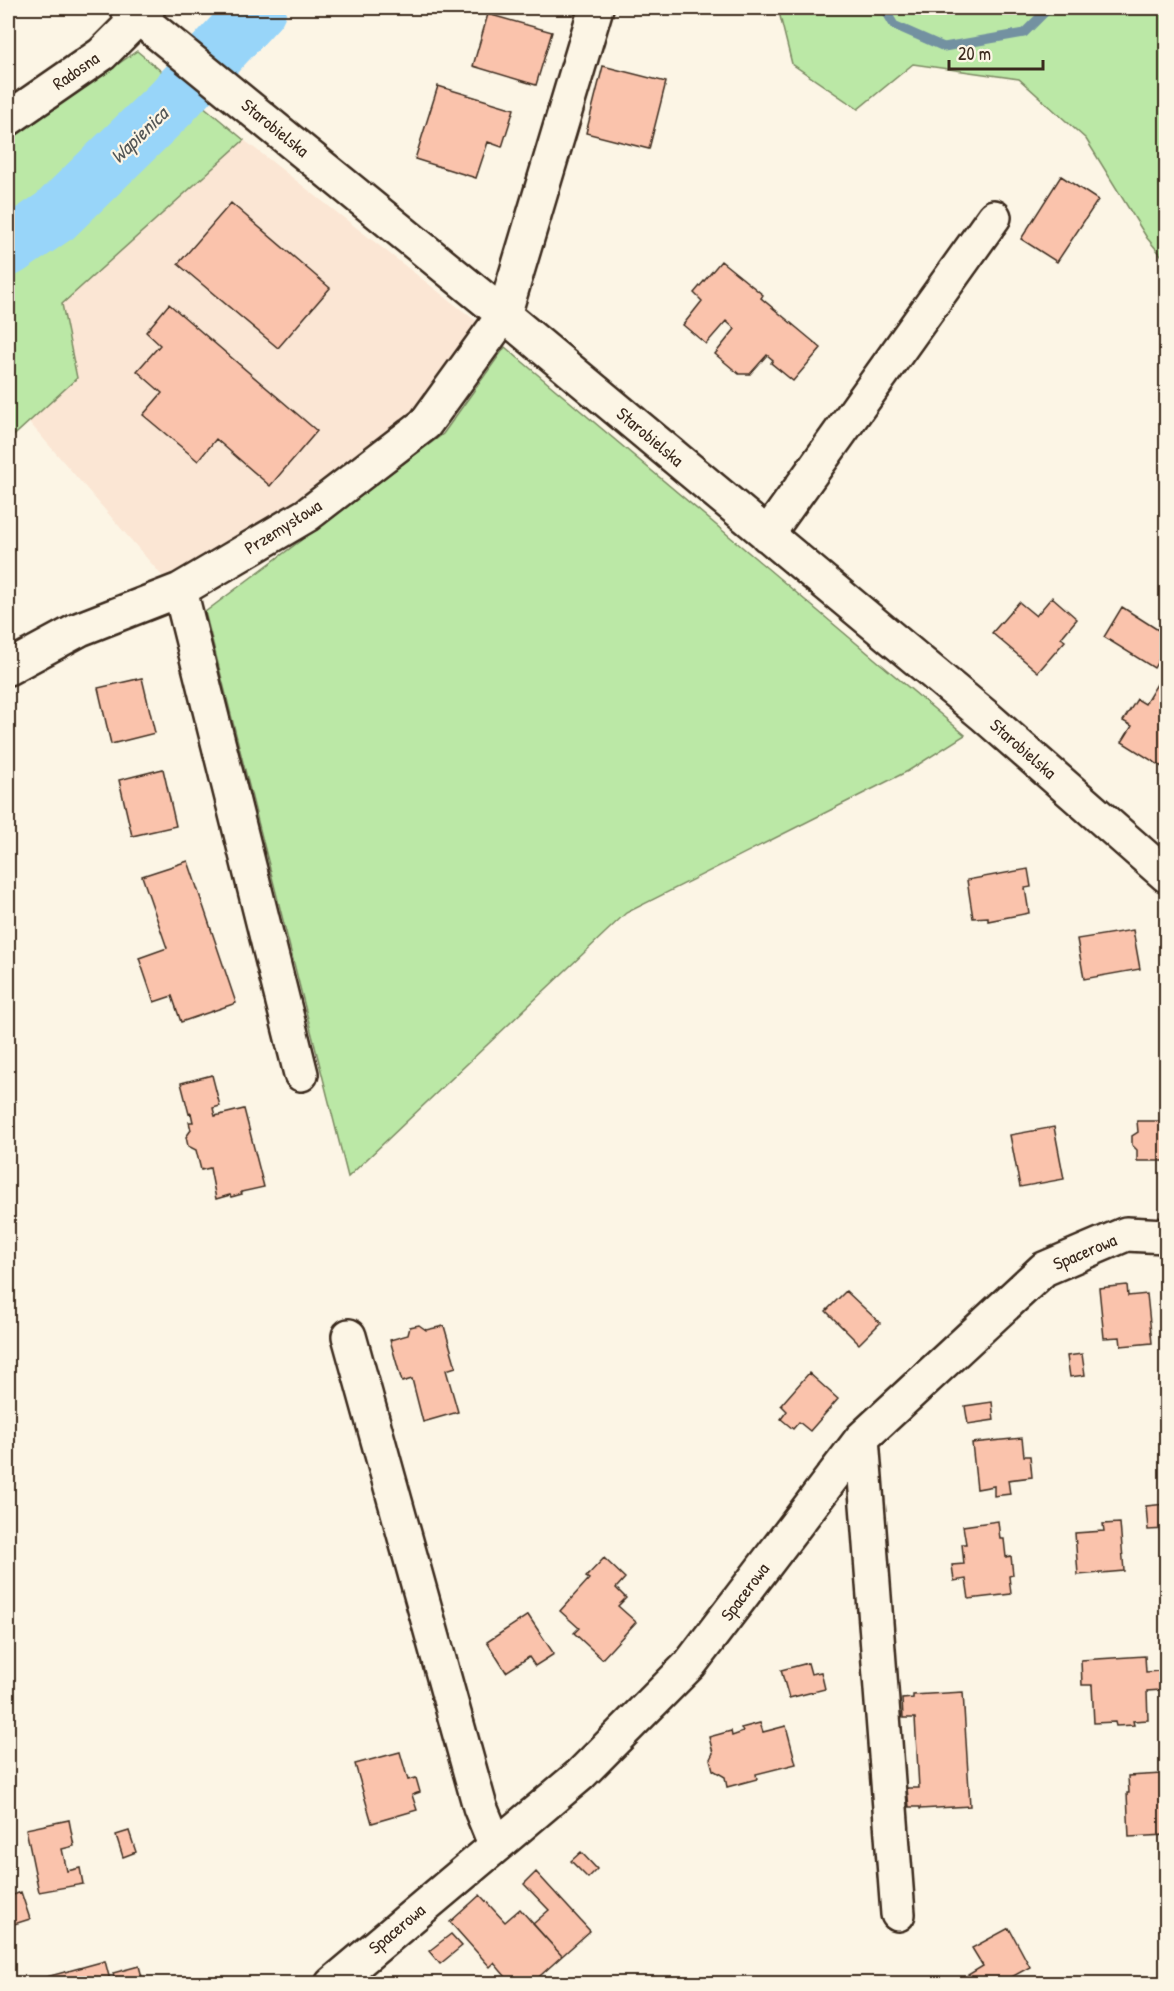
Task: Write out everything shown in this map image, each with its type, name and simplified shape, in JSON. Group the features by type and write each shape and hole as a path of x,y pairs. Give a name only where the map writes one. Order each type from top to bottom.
{"street":[{"name":"Przemysłowa","path":"8,668 80,629 180,590 307,515 425,424 504,315 596,8"},
{"name":"Starobielska","path":"138,11 164,37 504,315 985,716 1167,875"},
{"name":"Radosna","path":"8,119 102,54 138,11"},
{"path":"767,534 994,217"},
{"path":"180,590 301,1074"},
{"name":"Spacerowa","path":"332,1983 580,1775 690,1664 862,1438 1044,1269 1126,1234 1167,1236"},
{"path":"349,1336 480,1807 496,1846"},
{"path":"862,1438 898,1914"}],"shaded area":[{"path":"244,140 481,325 418,417 301,509 170,585 29,422 77,378 62,304"}],"green space":[{"path":"778,8 1166,8 1166,261 1147,238 1086,139 1019,79 913,64 858,109 792,64"},
{"path":"137,51 244,140 62,304 77,378 8,441 8,140"},
{"path":"505,347 965,735 908,771 626,913 348,1177 205,612 443,434"}],"building":[{"path":"488,14 552,32 536,85 473,66"},
{"path":"603,66 666,82 649,149 586,133"},
{"path":"438,86 514,109 502,147 488,142 476,178 415,159"},
{"path":"1061,176 1098,200 1057,262 1021,239"},
{"path":"231,203 330,288 278,348 178,264"},
{"path":"721,261 763,295 761,298 821,348 793,381 771,363 773,360 767,355 750,374 739,374 715,354 735,329 726,321 706,344 683,325 702,301 694,293"},
{"path":"169,304 317,431 270,486 216,439 198,461 143,415 162,393 137,371 160,345 146,332"},
{"path":"1052,597 1077,619 1061,638 1065,641 1038,672 992,633 1019,602 1036,616"},
{"path":"1122,607 1166,635 1166,647 1154,668 1104,637"},
{"path":"142,678 155,733 111,744 98,688"},
{"path":"1157,684 1166,690 1166,761 1162,767 1122,742 1132,726 1123,721 1137,699 1145,704"},
{"path":"163,769 176,826 132,836 119,780"},
{"path":"188,861 236,1003 181,1022 172,996 154,1002 139,958 167,948 142,876"},
{"path":"1028,869 1031,887 1025,888 1029,913 988,921 988,917 973,918 967,880"},
{"path":"1133,930 1140,969 1084,979 1077,939"},
{"path":"212,1075 220,1106 213,1108 215,1116 244,1109 264,1187 216,1199 210,1168 201,1170 196,1150 188,1146 186,1137 191,1130 189,1122 193,1122 181,1083"},
{"path":"1137,1121 1166,1121 1166,1161 1137,1161 1137,1150 1132,1145 1132,1136 1138,1132"},
{"path":"1054,1127 1064,1179 1020,1187 1010,1135"},
{"path":"1127,1285 1128,1296 1147,1294 1152,1343 1121,1346 1120,1337 1104,1338 1099,1288"},
{"path":"846,1291 880,1323 859,1344 826,1311"},
{"path":"419,1325 426,1330 444,1326 456,1367 446,1370 458,1412 423,1422 412,1379 402,1382 390,1340 408,1335 410,1327"},
{"path":"1082,1354 1085,1375 1070,1377 1067,1356"},
{"path":"809,1373 838,1399 810,1431 799,1422 793,1429 781,1419 787,1411 781,1405"},
{"path":"992,1402 994,1420 968,1424 965,1406"},
{"path":"1022,1438 1024,1456 1030,1456 1032,1477 1008,1480 1010,1494 994,1496 994,1486 977,1489 972,1443"},
{"path":"1166,1504 1166,1529 1148,1530 1146,1506"},
{"path":"998,1521 1000,1539 1004,1539 1006,1557 1011,1556 1013,1575 1009,1576 1011,1594 969,1599 966,1579 954,1581 952,1565 964,1564 962,1544 966,1544 963,1526"},
{"path":"1120,1523 1124,1571 1078,1575 1075,1533 1104,1531 1103,1524"},
{"path":"604,1558 625,1578 616,1588 626,1598 618,1606 636,1622 602,1659 574,1633 579,1628 560,1611 589,1579 586,1577"},
{"path":"528,1615 554,1654 535,1666 529,1657 506,1672 487,1642"},
{"path":"1145,1656 1146,1672 1160,1671 1161,1690 1147,1691 1148,1720 1133,1721 1134,1725 1116,1726 1115,1722 1094,1723 1092,1685 1082,1685 1081,1660"},
{"path":"808,1663 811,1674 821,1672 825,1689 789,1698 781,1670"},
{"path":"963,1692 970,1806 920,1809 920,1807 909,1807 907,1788 919,1788 915,1718 903,1718 902,1699 913,1698 913,1695"},
{"path":"760,1723 763,1732 786,1726 796,1764 756,1774 757,1779 727,1787 725,1777 713,1770 710,1759 713,1753 709,1737 731,1731 732,1736 743,1732 741,1728"},
{"path":"400,1752 408,1780 416,1778 420,1792 412,1795 417,1810 372,1823 355,1764"},
{"path":"1162,1774 1164,1792 1166,1791 1166,1835 1129,1837 1128,1776"},
{"path":"69,1820 74,1846 62,1849 67,1871 80,1868 83,1884 39,1892 26,1829"},
{"path":"129,1831 136,1852 123,1857 116,1835"},
{"path":"581,1852 597,1869 588,1878 571,1861"},
{"path":"536,1872 590,1931 562,1956 533,1924 549,1910 524,1884"},
{"path":"21,1892 30,1919 8,1926 8,1897"},
{"path":"480,1895 505,1922 520,1909 562,1956 531,1984 512,1984 494,1963 490,1967 450,1922"},
{"path":"1009,1928 1030,1967 1008,1979 1011,1984 959,1984 958,1981 983,1966 972,1948"},
{"path":"451,1934 462,1946 440,1964 429,1951"},
{"path":"105,1961 111,1984 40,1984 39,1979"},
{"path":"139,1966 144,1984 116,1984 113,1973"}],"waterway":[{"name":"Wapienica","path":"8,248 55,216 170,104 258,8"},
{"path":"884,8 894,25 944,47 1024,33 1049,8"}]}
